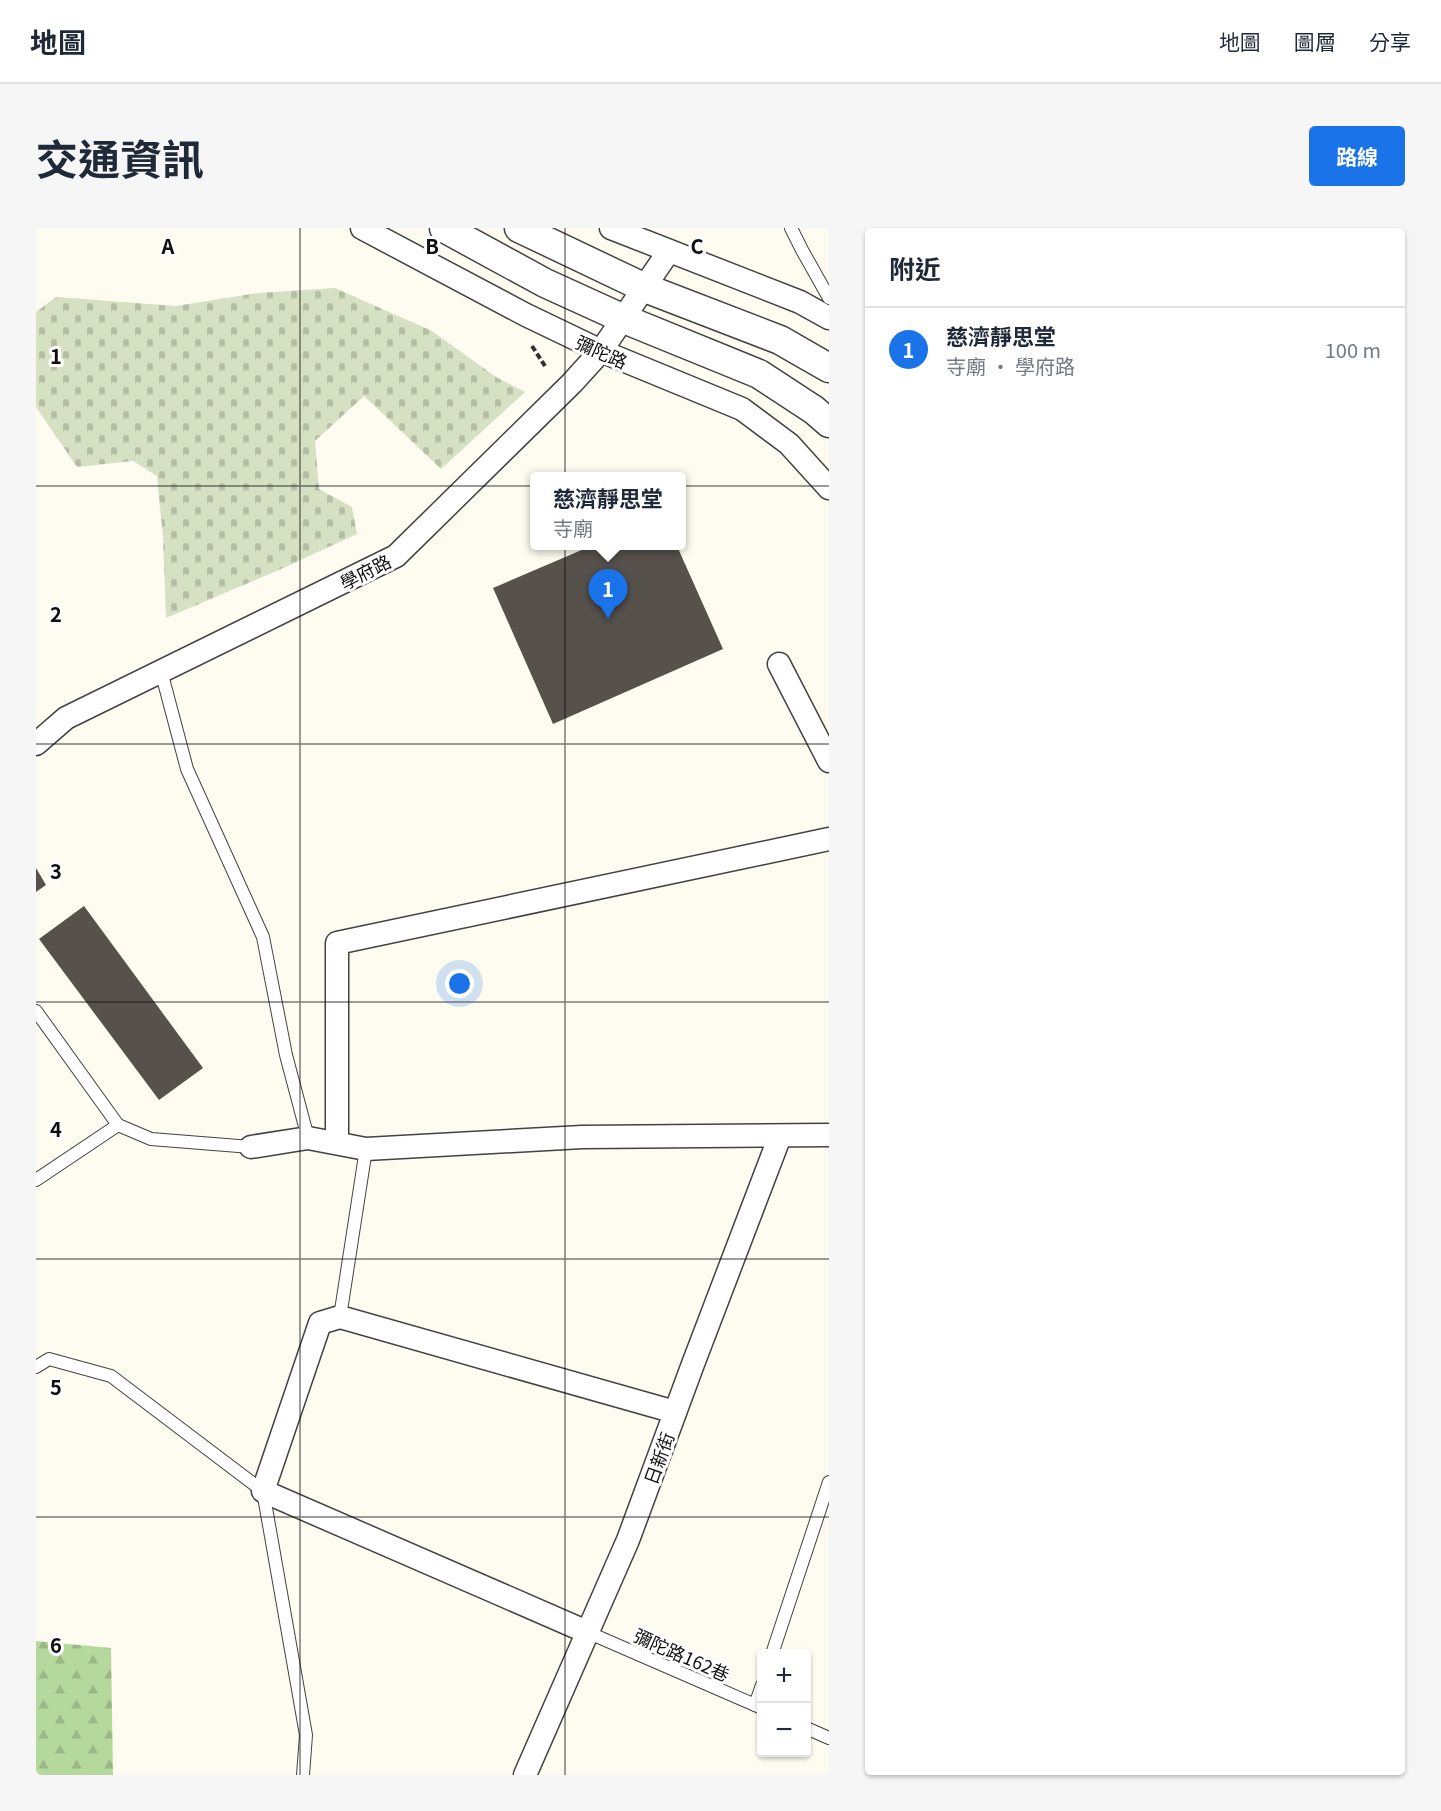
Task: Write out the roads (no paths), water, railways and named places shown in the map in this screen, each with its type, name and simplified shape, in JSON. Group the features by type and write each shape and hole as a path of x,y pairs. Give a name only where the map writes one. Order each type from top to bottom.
{"street":[{"name":"彌陀路","path":"362,228 526,315 601,351 742,409 789,444 829,488"},
{"path":"444,228 545,284 759,374 814,410 829,423"},
{"path":"519,228 645,288 780,340 829,368"},
{"path":"611,228 800,302 829,318"},
{"name":"學府路","path":"36,744 66,718 396,556 572,383 601,351 669,251"},
{"path":"779,664 829,760"},
{"path":"337,1142 337,943 829,838"},
{"path":"251,1147 308,1138 366,1149 582,1137 829,1135"},
{"name":"日新街","path":"525,1775 628,1540 780,1136"},
{"path":"587,1632 263,1491 320,1323 340,1317 675,1412"}],"lane":[{"path":"791,228 829,298"},
{"path":"161,671 187,769 263,937 286,1055 308,1138"},
{"path":"36,1011 118,1125 151,1139 251,1147"},
{"path":"36,1180 118,1125"},
{"path":"340,1317 366,1149"},
{"path":"36,1367 49,1359 111,1376 263,1491 306,1735 307,1773"},
{"path":"773,1649 829,1482"},
{"name":"彌陀路162巷","path":"587,1632 757,1707"},
{"path":"811,1730 829,1738"}],"place":[{"name":"慈濟靜思堂","path":"608,619"}]}
